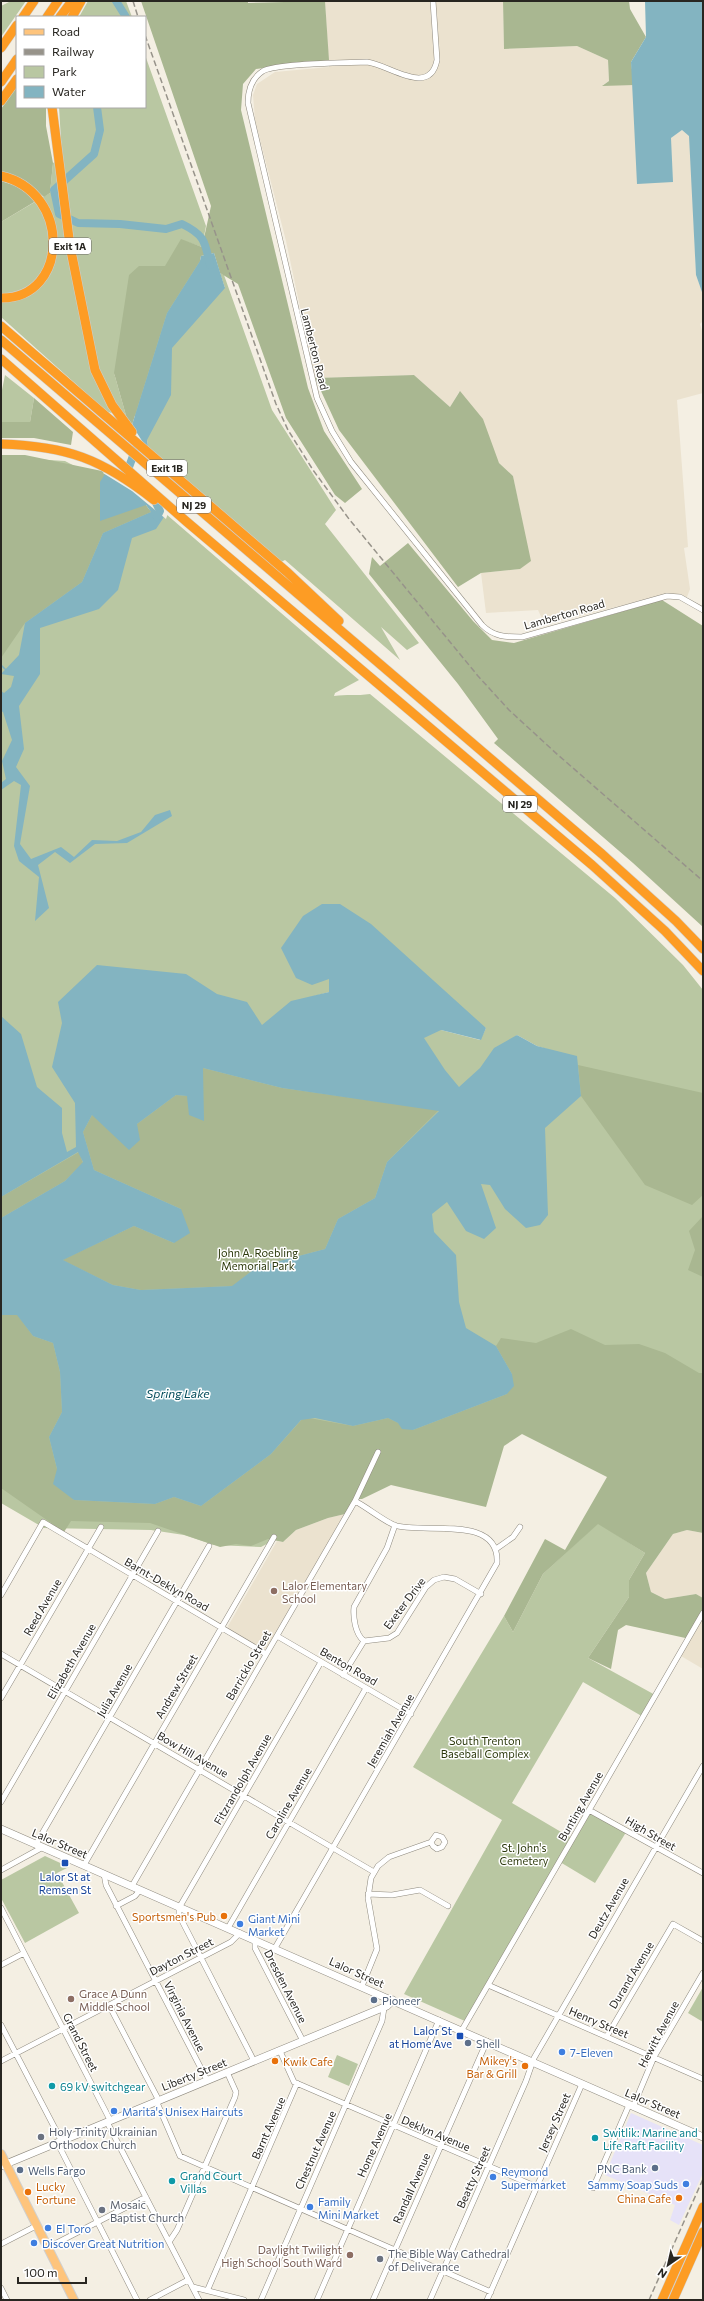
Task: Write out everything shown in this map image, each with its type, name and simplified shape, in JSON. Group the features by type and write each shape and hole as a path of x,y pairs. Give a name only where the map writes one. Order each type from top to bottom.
{"highway":[{"path":"24,16 34,1"},
{"path":"48,16 58,1"},
{"path":"61,16 72,1"},
{"path":"73,16 81,1"},
{"path":"1,48 16,26"},
{"path":"1,82 16,60"},
{"path":"1,101 16,80"},
{"name":"Exit 1A","path":"52,108 70,246 95,370 117,420"},
{"path":"1,176 28,188 40,200 50,218 54,240 52,256 42,277 30,289 15,296 1,298"},
{"name":"Exit 1B","path":"1,326 77,391 117,420 284,576"},
{"name":"NJ 29","path":"1,340 108,431 344,626 366,652 602,854 676,921 703,949"},
{"name":"NJ 29","path":"1,359 97,443 641,908 703,971"},
{"path":"1,444 40,446 84,457 104,466 131,482 331,642"},
{"path":"662,2300 703,2207"},
{"path":"673,2300 703,2232"}],"main road":[{"name":"Lalor Street","path":"1,1830 362,1986 703,2137"},
{"name":"Liberty Street","path":"3,2165 384,2008 393,2000"},
{"path":"1,2154 3,2165 74,2300"}],"street":[{"name":"Lamberton Road","path":"433,1 436,60 434,69 426,76 413,78 380,65 366,62 274,67 258,75 249,91 248,103 313,387 323,411 332,431 351,462 428,560 482,625 491,632 503,637 522,637 667,596 680,597 703,610"},
{"name":"Barricklo Street","path":"132,1886 355,1501 378,1452"},
{"path":"355,1501 395,1525 465,1530 484,1537 496,1549 513,1537 520,1527"},
{"name":"Barnt-Deklyn Road","path":"1,1595 43,1522 266,1654"},
{"path":"343,1675 364,1641 360,1636 354,1618 354,1607 385,1553 395,1525"},
{"name":"Reed Avenue","path":"1,1698 101,1526"},
{"name":"Elizabeth Avenue","path":"1,1802 158,1530"},
{"name":"Andrew Street","path":"84,1865 274,1537"},
{"name":"Julia Avenue","path":"36,1844 209,1546"},
{"name":"Jeremiah Avenue","path":"275,1948 481,1594 495,1568 496,1549"},
{"name":"Exeter Drive","path":"364,1641 389,1638 397,1633 426,1587 439,1578 455,1579 481,1594"},
{"name":"Bunting Avenue","path":"462,2030 703,1613"},
{"name":"Benton Road","path":"277,1636 411,1714"},
{"name":"Bow Hill Avenue","path":"1,1654 374,1872"},
{"name":"Fitzrandolph Avenue","path":"179,1906 321,1662"},
{"name":"Caroline Avenue","path":"228,1928 366,1688"},
{"name":"Deutz Avenue","path":"533,2062 655,1847 703,1766"},
{"name":"High Street","path":"589,1810 655,1847 702,1871"},
{"path":"362,1986 376,1949 368,1894 369,1884 374,1872 389,1857 431,1842"},
{"path":"1,1870 43,1847"},
{"name":"Virginia Avenue","path":"104,1874 104,1880 116,1906 207,2080"},
{"path":"116,1906 135,1896 140,1890"},
{"path":"368,1894 392,1895 420,1890 448,1906"},
{"path":"179,1906 180,1915 254,2061"},
{"name":"Grand Street","path":"1,1908 63,2028 146,2197 199,2300"},
{"name":"Durand Avenue","path":"607,2036 673,1924 703,1941"},
{"name":"Dayton Street","path":"1,2060 231,1942 240,1933"},
{"name":"Dresden Avenue","path":"255,1940 255,1948 303,2041"},
{"path":"1,1965 24,1953"},
{"name":"Hewitt Avenue","path":"593,2188 654,2057 703,1972"},
{"name":"Henry Street","path":"488,1985 703,2079"},
{"path":"109,2005 158,2100 178,2154 204,2167 491,2292"},
{"name":"Chestnut Avenue","path":"260,2300 382,2021 384,2008"},
{"name":"Home Avenue","path":"317,2300 439,2020"},
{"path":"1,2025 137,2300"},
{"name":"Randall Avenue","path":"373,2300 487,2041"},
{"path":"280,2051 292,2081 296,2083"},
{"name":"Beatty Street","path":"430,2300 533,2062"},
{"path":"170,2242 178,2230 236,2094 227,2072"},
{"name":"Deklyn Avenue","path":"296,2083 537,2187"},
{"name":"Barnt Avenue","path":"208,2290 296,2083"},
{"name":"Jersey Street","path":"488,2300 582,2084"},
{"path":"47,2248 146,2197"},
{"path":"1,2244 36,2226"},
{"path":"150,2300 188,2280"},
{"path":"193,2287 244,2300"},
{"path":"1,2288 7,2300"}],"shaded area":[{"path":"325,1 503,1 504,49 577,46 608,60 609,81 603,85 634,85 671,138 682,130 690,136 696,275 703,295 703,321 700,324 703,334 703,393 677,400 688,547 684,548 690,589 687,597 664,595 571,618 544,623 538,610 486,613 481,573 519,569 530,561 513,476 499,463 459,392 450,407 414,375 315,378 286,241 255,120 253,95 257,84 275,72 329,67"},
{"name":"Lalor Elementary School","path":"345,1514 267,1648 263,1649 229,1629 228,1626 277,1541 283,1542 296,1530 328,1518"},
{"path":"687,1530 703,1533 703,1598 696,1594 665,1599 651,1592 646,1573 673,1534"},
{"path":"703,1617 703,1669 681,1656"},
{"path":"631,2113 703,2145 703,2173 679,2225 670,2220 675,2205 605,2175"}],"green space":[{"path":"11,1 26,1 1,37 1,6"},
{"path":"88,1 126,1 132,16 80,16"},
{"path":"141,1 248,1 248,3 325,1 329,60 256,69 243,84 241,110 308,388 324,431 362,489 345,503 335,495 286,418 238,284 220,273 214,253 201,256 200,261 167,313 132,425 127,419 114,373 129,275 139,266 165,266 181,239 202,247 211,206"},
{"path":"503,1 629,1 630,9 646,37 631,62 634,85 602,86 609,81 608,60 577,46 504,49"},
{"path":"146,58 206,226 202,247 184,241 225,288 220,273 224,275 272,410 336,510 325,524 419,643 407,650 381,627 400,660 285,560 279,563 149,452 147,440 114,373 127,419 106,411 1,317 1,222 50,193 53,163 62,157 59,108 146,108"},
{"path":"16,87 16,108 46,108 46,126 53,163 50,193 44,197 24,181 1,172 1,109"},
{"path":"1,181 17,186 36,201 1,222"},
{"path":"5,375 34,398 30,422 1,422 1,395"},
{"path":"414,375 450,407 460,391 483,419 499,463 513,476 531,561 520,569 481,573 458,587 339,430 315,378"},
{"path":"34,398 73,432 71,445 34,438 1,438 1,422 30,422"},
{"path":"1,455 25,455 102,471 146,505 151,512 103,533 82,582 25,623 1,658"},
{"name":"John A. Roebling Memorial Park","path":"1,457 65,461 123,491 162,519 166,514 359,680 335,693 334,696 370,694 615,898 683,965 703,990 703,1469 512,1419 464,1450 364,1493 261,1547 214,1545 184,1535 151,1530 44,1528 1,1503","holes":["329,978 486,1028 480,1040 441,1030 290,1003 329,992","517,1035 537,1046 553,1051 504,1047"]},
{"path":"408,543 473,621 492,640 514,643 662,600 703,626 703,927 633,863 494,743 498,739 458,684 369,574 372,557 380,566"},
{"path":"578,1065 703,1093 703,1195 692,1205 645,1185 581,1096"},
{"name":"John A. Roebling Memorial Park","path":"203,1068 282,1088 439,1110 387,1162 375,1198 338,1219 325,1249 257,1267 233,1286 141,1290 113,1285 62,1260 134,1226 174,1243 181,1209 94,1170 83,1132 92,1115 137,1124 176,1095 187,1096"},
{"path":"79,1152 83,1163 65,1181 1,1218 1,1197"},
{"path":"703,1216 703,1277 688,1270 695,1250 689,1231"},
{"path":"17,1314 33,1336 53,1343 60,1372 62,1412 49,1437 57,1469 74,1500 155,1504 174,1497 201,1506 271,1454 304,1417 353,1426 388,1418 413,1430 507,1394 512,1374 496,1346 501,1338 536,1343 571,1329 605,1345 639,1344 665,1353 699,1373 703,1373 703,1533 687,1530 673,1534 646,1573 651,1592 665,1599 696,1594 703,1598 703,1617 690,1639 626,1625 618,1630 611,1669 588,1658 629,1597 629,1580 645,1553 598,1524 543,1574 513,1632 504,1616 545,1539 565,1550 607,1477 522,1434 504,1446 486,1507 391,1485 362,1499 358,1499 345,1514 328,1518 296,1530 283,1542 268,1539 251,1546 236,1544 220,1547 150,1523 71,1521 64,1532 1,1488 1,1315"},
{"name":"South Trenton Baseball Complex","path":"598,1523 645,1553 629,1580 629,1597 588,1658 657,1696 645,1718 583,1682 512,1803 573,1839 591,1808 628,1829 595,1883 560,1862 467,2022 404,1994 502,1820 413,1767 504,1616 513,1632 543,1574"},
{"path":"45,1856 69,1867 57,1873 79,1913 25,1943 1,1898 1,1880"},
{"path":"703,1987 703,2022 688,2013"},
{"path":"337,2055 358,2064 349,2086 328,2077"}],"water":[{"path":"645,1 703,1 703,295 696,275 689,136 682,130 671,138 673,182 637,184 631,62 646,37"},
{"path":"214,253 225,288 172,348 171,395 147,440 149,452 132,425 167,313 200,261 201,256"},
{"path":"110,466 166,514 156,529 132,538 118,590 99,609 40,628 40,674 19,706 24,749 16,767 30,786 20,844 31,859 61,847 74,857 92,840 117,841 141,832 155,815 170,810 172,816 127,843 95,844 70,863 55,852 38,865 49,908 35,921 39,877 19,861 14,846 21,785 14,781 1,790 1,783 6,779 2,761 12,740 3,712 1,711 1,691 4,693 11,687 14,676 1,674 19,655 25,623 82,582 103,533 151,512 146,505 100,521 100,482"},
{"name":"Spring Lake","path":"322,904 340,904 371,924 486,1028 481,1040 441,1030 424,1038 445,1070 459,1087 480,1068 494,1048 517,1035 537,1046 577,1056 581,1096 545,1128 548,1215 540,1225 526,1228 505,1209 490,1185 481,1184 496,1228 484,1239 466,1231 447,1202 432,1214 434,1232 456,1255 459,1302 466,1328 496,1346 512,1374 514,1386 507,1394 413,1430 402,1429 398,1423 388,1418 353,1426 315,1418 301,1420 271,1454 201,1506 174,1497 155,1504 74,1500 53,1484 57,1469 49,1437 62,1412 60,1372 53,1343 33,1336 17,1315 1,1315 1,1218 65,1181 83,1162 78,1152 1,1197 1,1016 21,1034 37,1087 62,1108 62,1133 67,1152 76,1147 75,1103 52,1067 62,1023 58,1002 97,965 186,974 217,994 247,1002 262,1025 291,1001 329,992 329,979 312,985 296,978 281,948 303,916","holes":["203,1068 282,1088 439,1111 387,1162 375,1198 338,1219 325,1249 257,1267 232,1286 141,1290 113,1285 63,1260 134,1226 174,1243 190,1233 181,1209 94,1170 83,1132 92,1115 129,1150 140,1140 137,1124 176,1095 187,1096 189,1115 204,1121"]}],"pier":[{"path":"110,464 168,513 166,519 132,491 103,473"}],"waterway":[{"path":"116,1 125,16"},
{"path":"97,108 100,130 94,154 54,190 59,214 78,223 120,224 166,229 182,224 190,228 203,240 210,265"},
{"path":"126,475 136,448"},
{"path":"150,496 153,497 160,511 157,517"},
{"path":"1,665 6,670"}],"railway":[{"path":"133,1 138,16"},
{"path":"146,38 276,404 288,430 313,470 349,519 478,676 509,710 558,755 703,881"},
{"path":"649,2300 703,2179"}],"place":[{"name":"Lalor Elementary School","path":"274,1591"},
{"name":"Lalor St at Remsen St","path":"65,1863"},
{"name":"Sportsmen's Pub","path":"224,1916"},
{"name":"Giant Mini Market","path":"240,1924"},
{"name":"Grace A Dunn Middle School","path":"71,1999"},
{"name":"Pioneer","path":"374,2000"},
{"name":"Lalor St at Home Ave","path":"460,2036"},
{"name":"Shell","path":"468,2043"},
{"name":"7-Eleven","path":"562,2052"},
{"name":"Kwik Cafe","path":"275,2061"},
{"name":"Mikey's Bar & Grill","path":"525,2066"},
{"name":"69 kV switchgear","path":"52,2086"},
{"name":"Marita's Unisex Haircuts","path":"114,2111"},
{"name":"Holy Trinity Ukrainian Orthodox Church","path":"41,2137"},
{"name":"Switlik: Marine and Life Raft Facility","path":"595,2138"},
{"name":"PNC Bank","path":"655,2168"},
{"name":"Wells Fargo","path":"20,2170"},
{"name":"Reymond Supermarket","path":"493,2177"},
{"name":"Grand Court Villas","path":"172,2181"},
{"name":"Sammy Soap Suds","path":"686,2184"},
{"name":"Lucky Fortune","path":"28,2192"},
{"name":"China Cafe","path":"679,2198"},
{"name":"Family Mini Market","path":"310,2207"},
{"name":"Mosaic Baptist Church","path":"102,2210"},
{"name":"El Toro","path":"48,2228"},
{"name":"Discover Great Nutrition","path":"34,2243"},
{"name":"Daylight Twilight High School South Ward","path":"350,2255"},
{"name":"The Bible Way Cathedral of Deliverance","path":"380,2259"}],"park label":[{"name":"St. John's Cemetery","path":"524,1853"}]}
